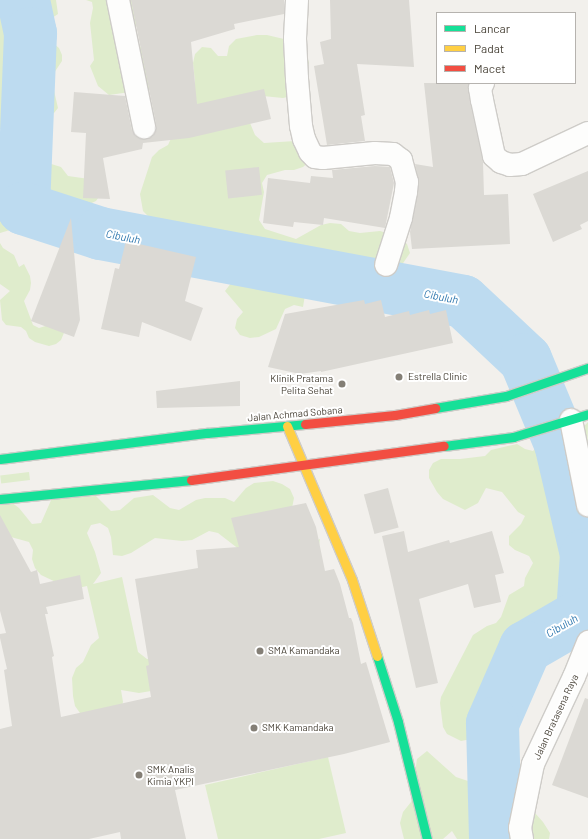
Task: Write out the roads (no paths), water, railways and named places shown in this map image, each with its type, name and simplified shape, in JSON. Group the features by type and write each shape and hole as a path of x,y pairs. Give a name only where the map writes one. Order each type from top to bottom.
{"main road":[{"name":"Jalan Achmad Sobana","path":"0,459 207,434 395,416 506,396 588,368"},
{"path":"0,499 216,477 513,437 574,419"},
{"path":"287,426 354,588 398,722 427,839"}],"street":[{"path":"118,0 144,126"},
{"path":"297,0 295,39 298,87 302,132 310,152 315,157 324,158 375,153 393,154 401,160 407,182 406,192 401,218 386,265"},
{"path":"483,84 480,88 494,156 501,162 510,165 522,164 588,133"},
{"path":"574,419 588,505"},
{"name":"Jalan Bratasena Raya","path":"522,839 520,828 533,764 574,677 588,642"}],"waterway":[{"name":"Cibuluh","path":"23,0 30,33 23,208 100,233 463,301 525,359 560,443 586,554 582,614 525,647 492,723 495,839"}],"place":[{"name":"Estrella Clinic","path":"399,377"},
{"name":"Klinik Pratama Pelita Sehat","path":"342,384"},
{"name":"SMA Kamandaka","path":"260,651"},
{"name":"SMK Kamandaka","path":"254,728"},
{"name":"SMK Analis Kimia YKPI","path":"139,775"}]}
